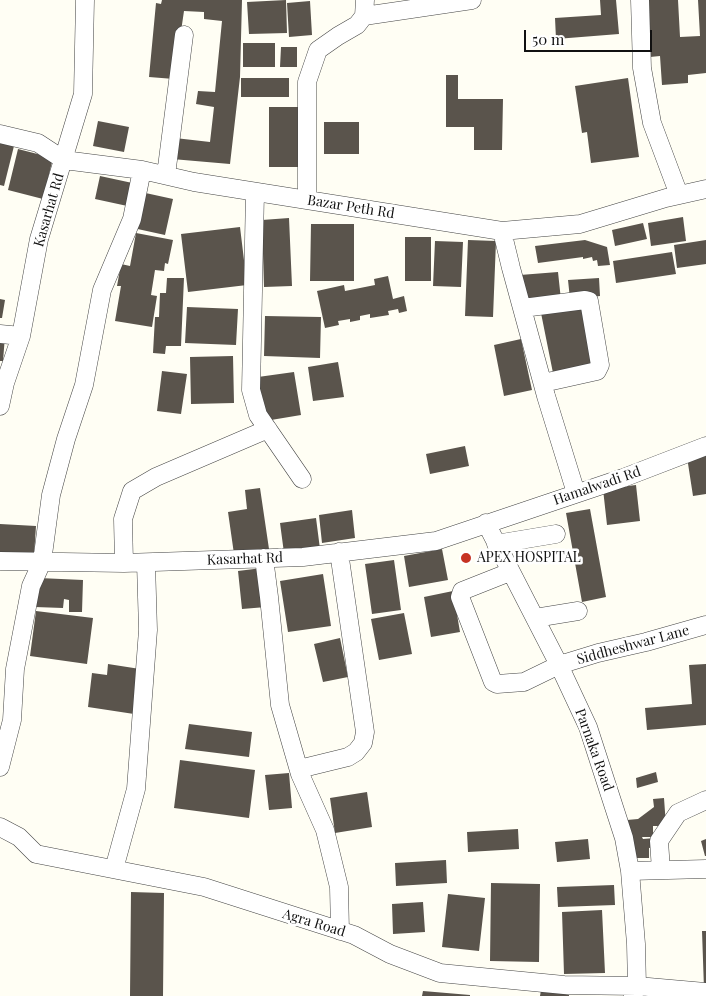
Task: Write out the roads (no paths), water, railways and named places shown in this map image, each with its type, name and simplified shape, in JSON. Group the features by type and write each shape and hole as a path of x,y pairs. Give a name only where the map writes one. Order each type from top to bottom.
{"street":[{"name":"Kasarhat Rd","path":"0,406 5,383 21,336 39,240 83,94 86,0"},
{"path":"307,200 307,82 318,50 357,25 364,8 472,0"},
{"path":"640,0 642,68 652,123 679,195"},
{"path":"166,175 184,35"},
{"name":"Bazar Peth Rd","path":"0,134 38,143 64,160 142,170 194,182 502,231 580,224 706,189"},
{"path":"0,767 12,720 15,670 31,586 42,562 51,495 66,439 84,385 102,290 132,219 142,170"},
{"path":"255,192 250,390 258,415 302,479"},
{"path":"502,231 543,383 576,493"},
{"path":"523,308 585,300 589,302 600,365 598,371 543,383"},
{"path":"0,334 21,336"},
{"path":"124,563 123,519 132,491 156,477 268,429"},
{"name":"Hamalwadi Rd","path":"486,523 623,478 706,446"},
{"name":"Kasarhat Rd","path":"0,561 124,563 304,556 436,541 486,523"},
{"name":"Parnaka Road","path":"486,523 559,665 588,727 624,838 630,871 636,944 635,991"},
{"path":"496,544 556,534"},
{"path":"300,771 348,757 356,752 363,743 365,732 339,552"},
{"path":"264,558 270,597 280,705 300,771 325,830 340,887 340,931"},
{"path":"114,869 136,789 148,630 146,562"},
{"name":"Siddheshwar Lane","path":"510,572 462,591 460,597 493,682 497,684 524,682 559,665 706,625"},
{"path":"535,618 578,611"},
{"path":"661,870 659,841 678,813 706,800"},
{"name":"Agra Road","path":"0,827 19,837 36,854 204,887 354,935 390,954 440,973 635,991 706,992"},
{"path":"630,871 706,869"}],"place":[{"name":"APEX HOSPITAL","path":"466,558"}]}
